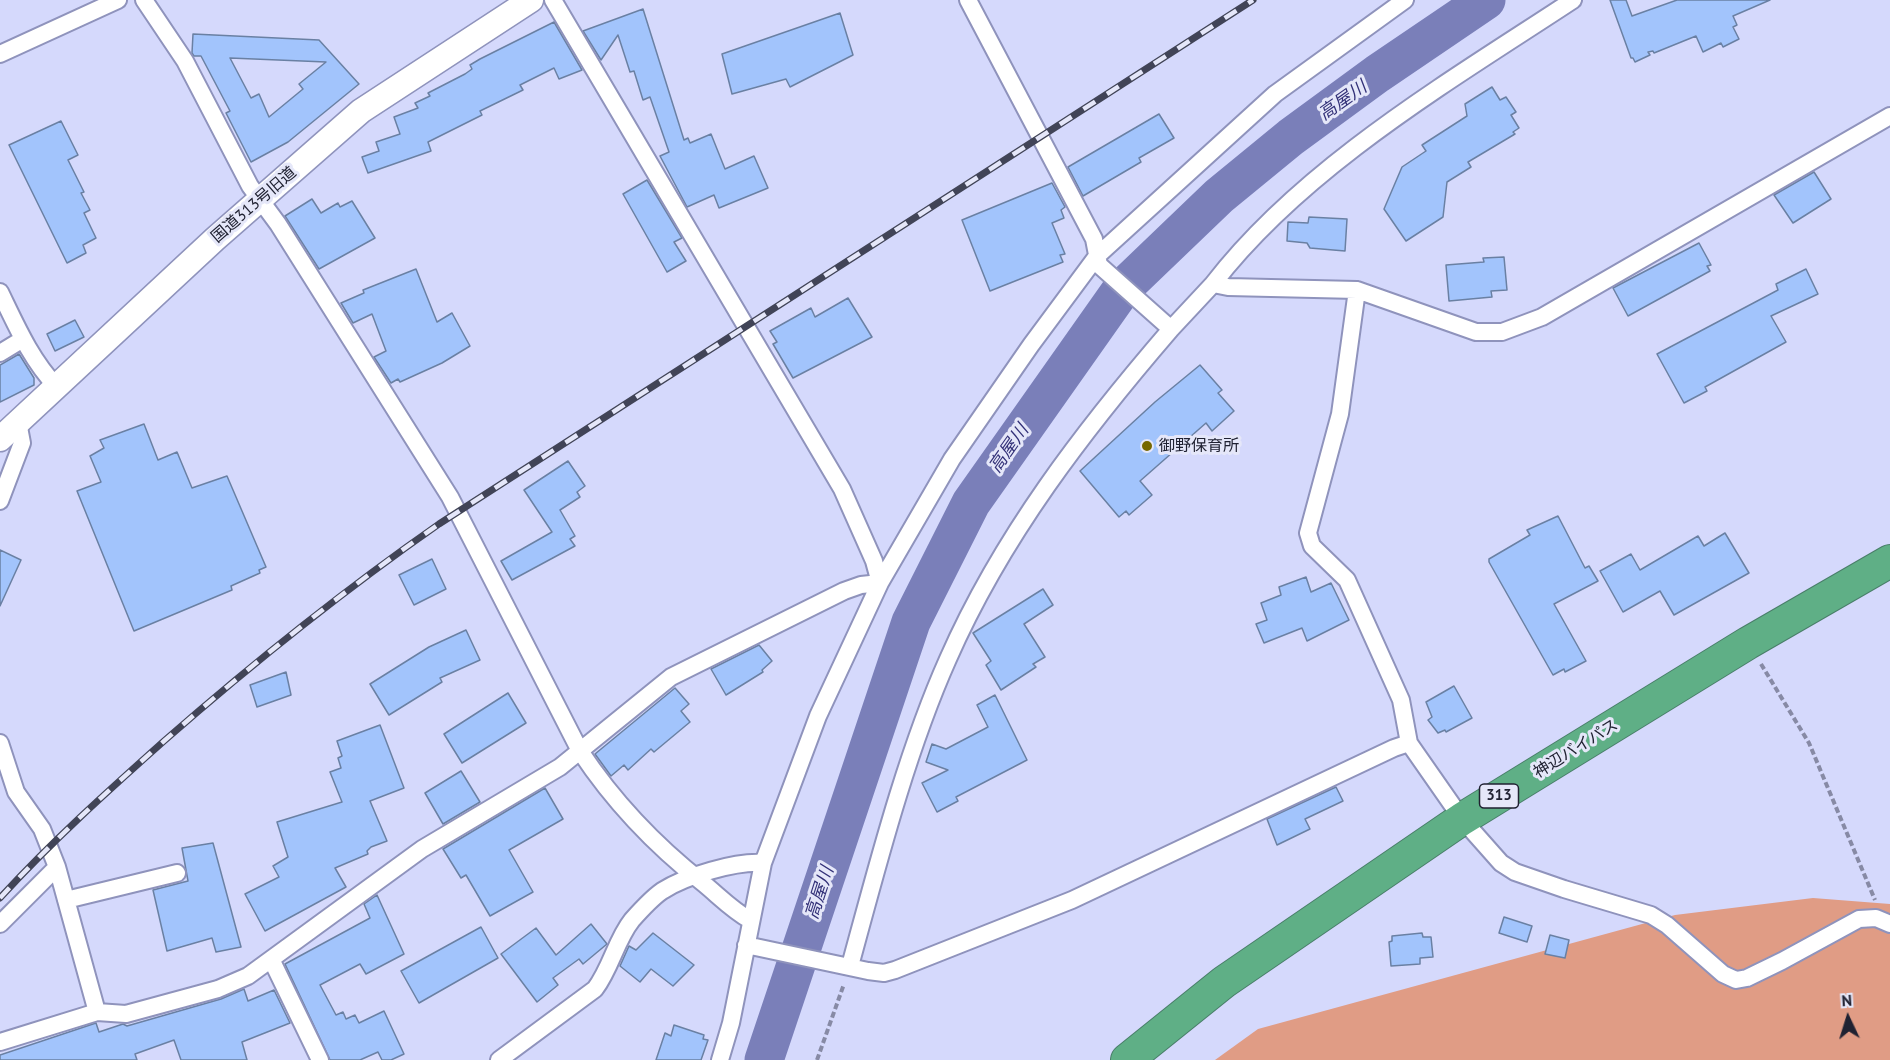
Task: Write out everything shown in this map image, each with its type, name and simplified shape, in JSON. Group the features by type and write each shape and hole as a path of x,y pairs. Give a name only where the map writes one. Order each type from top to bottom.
{"highway":[{"name":"神辺バイパス","path":"1127,1060 1224,982 1462,819 1748,643 1890,561"}],"street":[{"path":"0,54 118,0"},
{"path":"144,0 185,61 260,201 279,224 450,497 580,751 621,805 695,877 734,911 750,920"},
{"name":"国道313号旧道","path":"0,439 214,239 361,111 531,0"},
{"path":"553,0 842,489 874,561 880,583"},
{"path":"968,0 1094,239 1100,262 1168,327"},
{"path":"720,1060 752,946 750,920 764,863 818,716 880,583 952,459 1031,345 1100,262 1275,94 1405,0"},
{"path":"845,965 917,742 948,659 1022,521 1098,414 1168,327 1213,284 1229,264 1285,207 1371,135 1573,0"},
{"path":"1213,284 1228,287 1358,290 1476,332 1502,332 1542,317 1890,116"},
{"path":"1358,290 1340,414 1308,533 1312,546 1347,580 1401,700 1409,743 1462,819 1489,851 1508,867 1564,889 1651,915 1667,925 1723,974 1736,980 1747,978 1782,961 1859,920 1883,921"},
{"path":"0,292 23,339 44,374 57,387"},
{"path":"0,353 23,339"},
{"path":"0,501 22,443 18,422"},
{"path":"0,1042 97,1012 126,1014 218,989 248,976 272,961 422,849 560,767 671,677 697,662 844,591 861,585 880,583"},
{"path":"0,743 16,792 42,829 57,867 97,1012"},
{"path":"752,946 884,973 1072,900 1383,753 1409,743"},
{"path":"499,1060 595,989 607,973 631,921 662,891 695,877 748,862 764,863"},
{"path":"0,924 57,867"},
{"path":"66,900 177,873"},
{"path":"272,961 320,1060"}],"path":[{"path":"1748,643 1809,743 1883,921"},
{"path":"817,1060 845,965"}],"shaded area":[{"path":"1813,898 1890,904 1890,1060 1215,1060 1258,1029 1675,915"}],"building":[{"path":"1610,0 1626,0 1632,16 1677,0 1770,0 1733,16 1737,25 1733,27 1739,39 1723,47 1721,43 1703,52 1696,36 1654,53 1653,51 1648,52 1650,55 1635,62 1631,58"},
{"path":"643,9 684,140 688,138 690,143 711,134 725,169 754,156 768,188 719,208 714,195 687,207 660,156 669,152 650,97 643,100 634,71 630,72 618,35 601,60 583,31"},
{"path":"840,13 853,55 790,87 786,79 732,94 722,54"},
{"path":"554,22 582,70 559,79 554,68 520,85 523,90 480,111 482,115 428,142 431,151 368,173 362,157 379,151 376,142 400,134 394,117 418,108 415,103 430,96 428,93 465,74 472,69 470,65 480,59"},
{"path":"193,34 319,40 359,84 288,142 251,162 226,113 230,111 201,56 194,56 192,53","holes":["230,58 326,62 299,84 303,89 269,117 259,94 251,98"]},
{"path":"1492,87 1500,100 1506,97 1516,112 1511,115 1519,128 1513,132 1515,134 1468,162 1471,167 1447,182 1443,217 1406,241 1384,209 1402,167 1426,151 1422,145 1467,116 1465,104"},
{"path":"1159,114 1174,138 1139,158 1141,162 1083,196 1068,167"},
{"path":"61,121 78,155 68,160 84,192 81,193 90,210 84,213 96,238 83,245 86,253 67,263 9,145"},
{"path":"1814,172 1831,199 1793,223 1774,195"},
{"path":"647,180 682,238 674,242 686,261 667,272 623,194"},
{"path":"1052,183 1065,207 1061,210 1064,218 1052,223 1065,254 1060,255 1063,262 990,291 962,220"},
{"path":"312,199 321,213 338,203 340,207 352,201 375,238 319,269 285,216"},
{"path":"1309,217 1347,219 1345,251 1310,248 1307,243 1287,241 1288,222 1308,223"},
{"path":"1699,243 1711,265 1707,266 1710,271 1628,316 1613,288"},
{"path":"1504,257 1507,290 1491,291 1492,297 1449,301 1446,265 1484,262 1483,258"},
{"path":"416,269 437,322 452,313 470,346 442,363 400,382 398,379 391,383 374,357 386,351 372,314 353,323 341,303 364,293 363,290"},
{"path":"1806,269 1818,294 1771,316 1786,342 1705,387 1707,391 1684,403 1657,354 1778,290 1776,284"},
{"path":"848,298 872,337 793,378 773,344 777,342 770,331 811,308 815,317"},
{"path":"75,320 84,337 55,351 47,334"},
{"path":"19,354 34,378 34,385 0,402 0,365"},
{"path":"1200,365 1222,390 1218,393 1234,411 1212,431 1206,423 1140,481 1152,495 1129,515 1126,511 1119,517 1080,471 1155,402"},
{"path":"144,424 158,460 177,452 192,488 227,476 266,567 259,570 260,573 231,586 232,590 134,631 77,491 101,482 90,456 104,448 100,440"},
{"path":"568,461 585,486 577,492 580,497 560,510 575,536 570,539 575,546 512,580 501,561 552,532 524,490"},
{"path":"1558,516 1585,568 1589,566 1598,581 1554,604 1586,661 1565,672 1564,669 1553,675 1489,559 1530,535 1527,530"},
{"path":"1725,533 1749,573 1674,615 1660,591 1623,612 1600,571 1631,554 1640,570 1698,536 1704,546"},
{"path":"0,550 21,560 0,606"},
{"path":"432,559 446,589 414,605 399,575"},
{"path":"1306,577 1311,592 1331,583 1349,620 1307,641 1302,628 1264,643 1256,624 1267,620 1261,603 1281,595 1279,587"},
{"path":"1043,589 1053,605 1024,624 1045,657 1033,664 1036,667 1001,690 986,665 991,661 973,633"},
{"path":"466,630 480,660 440,678 442,682 389,715 370,684 429,647"},
{"path":"759,645 772,661 762,670 763,672 726,695 711,669"},
{"path":"286,672 291,695 257,707 250,685"},
{"path":"1454,686 1472,718 1446,732 1445,730 1438,733 1428,720 1432,717 1426,702"},
{"path":"675,688 689,704 681,711 690,722 654,752 651,749 628,770 624,765 611,776 595,754"},
{"path":"508,693 526,723 462,763 444,734"},
{"path":"995,695 1027,760 956,797 958,801 937,812 922,783 948,770 926,762 932,744 946,749 988,727 977,705"},
{"path":"380,725 404,788 370,801 387,841 371,847 367,851 368,854 335,868 346,887 265,931 245,894 279,877 273,866 288,857 277,822 342,802 330,772 341,768 338,758 342,756 337,741"},
{"path":"461,771 480,802 443,824 425,793"},
{"path":"1336,787 1343,801 1305,819 1310,829 1277,845 1267,819"},
{"path":"545,788 563,819 509,850 533,892 490,916 466,875 461,878 443,849"},
{"path":"213,843 241,947 216,952 212,938 167,951 153,890 188,881 182,848"},
{"path":"377,895 404,954 366,974 360,964 320,985 336,1015 343,1012 346,1019 355,1015 359,1023 384,1011 404,1054 391,1060 382,1060 378,1052 360,1060 330,1060 285,964 370,918 364,904"},
{"path":"1504,917 1532,926 1527,942 1499,933"},
{"path":"591,924 607,944 583,964 579,959 553,978 558,985 537,1002 501,954 536,928 556,955"},
{"path":"481,927 498,958 419,1003 401,971"},
{"path":"653,933 694,965 673,986 651,969 640,982 620,966 629,946 636,950"},
{"path":"1422,933 1423,937 1431,937 1433,957 1420,958 1420,964 1391,966 1389,942 1392,941 1392,936"},
{"path":"1550,935 1569,940 1565,958 1545,954"},
{"path":"244,989 248,1001 274,990 290,1023 242,1042 247,1060 181,1060 174,1040 135,1054 137,1060 0,1060 0,1055 96,1023 99,1032 123,1024 127,1026 221,999"},
{"path":"674,1025 704,1035 703,1039 708,1040 701,1060 656,1060 665,1033 671,1036"}],"waterway":[{"name":"高屋川","path":"764,1060 911,622 971,503 1122,289 1219,196 1291,137 1377,74 1486,0"}],"railway":[{"path":"0,898 80,817 197,712 264,656 403,549 1253,0"}],"place":[{"name":"御野保育所","path":"1147,446"}]}
